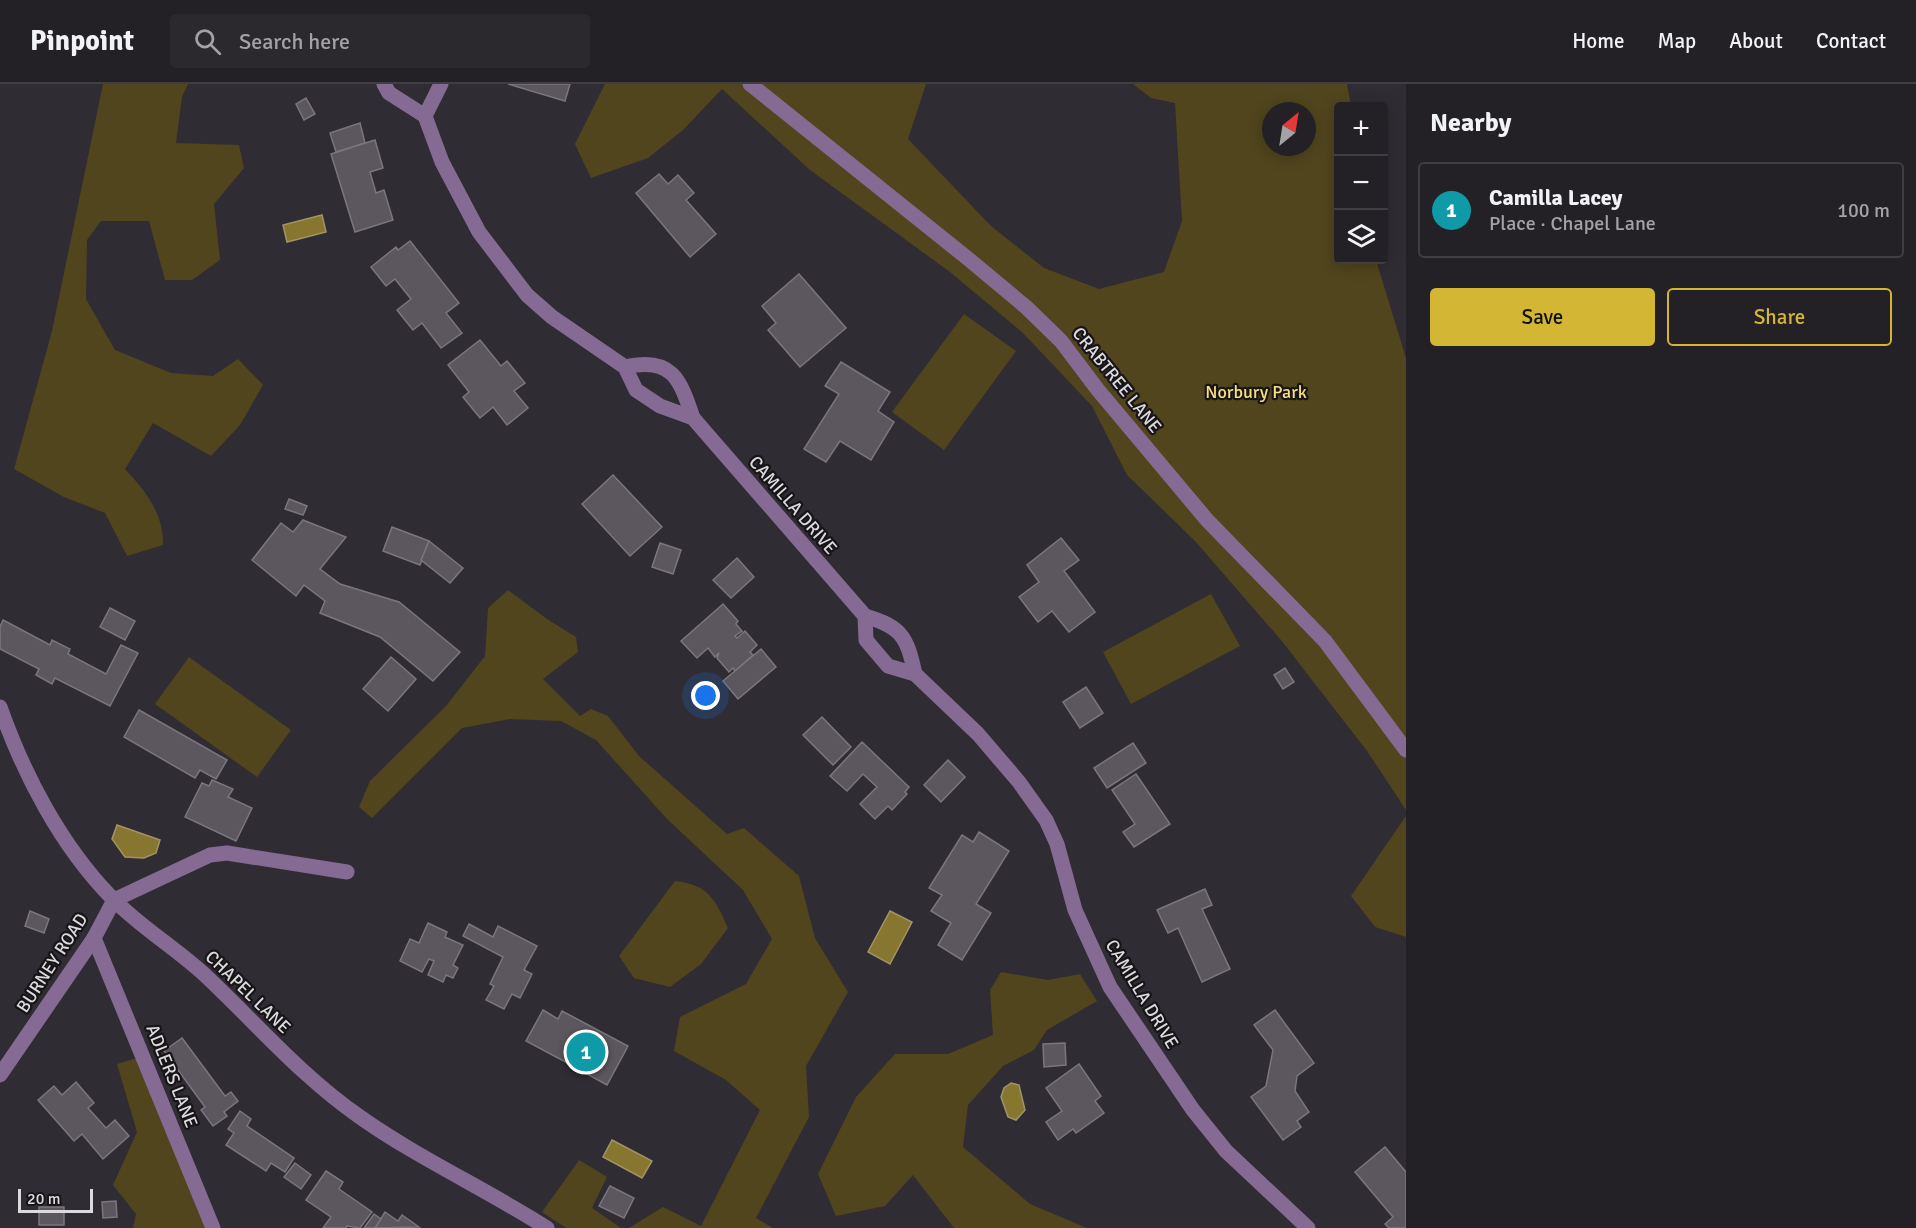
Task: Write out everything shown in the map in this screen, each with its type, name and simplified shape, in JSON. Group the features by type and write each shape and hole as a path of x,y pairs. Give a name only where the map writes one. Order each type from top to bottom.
{"street":[{"path":"384,84 389,93 425,116 441,84"},
{"name":"CRABTREE LANE","path":"750,84 1026,306 1062,341 1098,390 1207,520 1325,641 1406,750"},
{"name":"CAMILLA DRIVE","path":"425,116 442,162 479,232 527,295 552,317 625,367 636,390 660,406 693,418"},
{"name":"CAMILLA DRIVE","path":"625,367 642,363 663,365 681,382 693,418 865,616 889,623 909,646 915,674"},
{"name":"CAMILLA DRIVE","path":"865,616 866,640 888,666 915,674 978,734 1019,782 1046,820 1057,844 1075,910 1089,946 1110,987 1193,1110 1226,1151 1308,1228"},
{"name":"CHAPEL LANE","path":"0,707 24,768 64,836 85,868 114,900 205,975 285,1056 359,1117 547,1228"},
{"path":"114,900 195,860 210,855 227,853 347,872"},
{"name":"BURNEY ROAD","path":"0,1075 94,938 114,900"},
{"name":"ADLERS LANE","path":"94,938 213,1228"}],"green space":[{"path":"103,84 188,84 182,97 176,143 239,145 244,168 214,204 220,260 192,280 165,280 149,221 101,221 87,240 86,299 115,350 171,373 213,376 238,359 263,385 240,425 211,456 153,423 125,469 140,485 157,513 163,545 127,556 105,513 64,497 14,469 52,331"},
{"name":"Norbury Park","path":"605,84 926,84 908,139 991,226 1044,268 1099,289 1164,272 1182,221 1175,103 1151,98 1133,84 1347,84 1350,102 1334,102 1334,264 1377,264 1406,358 1406,810 1367,751 1281,640 1195,541 1127,475 1092,406 1022,332 950,272 810,170 722,89 683,130 648,158 591,178 575,144"},
{"path":"964,314 1016,351 944,450 892,412"},
{"path":"508,590 576,637 578,652 543,679 580,716 591,709 608,716 639,756 727,834 744,828 799,876 815,938 848,992 806,1066 809,1117 756,1218 773,1228 629,1228 663,1207 701,1226 760,1110 726,1080 674,1051 680,1017 746,984 772,939 743,890 667,819 596,740 561,721 510,719 462,728 372,818 359,807 370,781 446,706 485,656 488,608"},
{"path":"1211,594 1240,646 1131,704 1103,652"},
{"path":"189,657 291,730 257,777 155,704"},
{"path":"1406,816 1406,937 1375,927 1351,896"},
{"path":"675,881 696,886 709,895 728,928 701,964 670,987 634,978 619,956"},
{"path":"1001,972 1048,980 1080,974 1097,1001 1047,1030 1034,1050 1003,1066 968,1105 963,1147 1030,1204 1087,1228 954,1228 913,1175 885,1206 836,1216 818,1174 856,1097 895,1054 948,1054 993,1035 990,990"},
{"path":"137,1058 205,1228 133,1228 136,1214 113,1185 137,1132 117,1064"},
{"path":"579,1160 607,1177 592,1208 621,1228 566,1228 542,1212"}],"shaded area":[{"path":"322,215 326,232 287,242 283,225"},
{"path":"117,825 160,840 156,853 144,858 125,857 112,839"},
{"path":"890,911 912,922 890,964 868,952"},
{"path":"1011,1083 1019,1085 1025,1110 1016,1120 1008,1117 1001,1097 1004,1088"},
{"path":"612,1140 652,1161 642,1178 603,1157"}],"building":[{"path":"508,84 570,84 565,101"},
{"path":"306,98 315,114 304,120 296,104"},
{"path":"360,123 365,143 336,152 330,133"},
{"path":"375,140 383,168 370,172 376,193 384,190 393,220 355,232 331,154"},
{"path":"659,174 668,184 678,175 694,193 686,200 716,234 690,257 636,193"},
{"path":"410,241 459,303 446,313 462,333 441,348 422,323 413,330 397,310 411,299 395,279 386,286 371,267 396,247 398,250"},
{"path":"799,274 846,328 800,367 768,330 776,323 762,306"},
{"path":"480,340 501,366 507,361 525,383 514,391 528,408 507,425 493,407 480,418 463,397 469,392 448,365"},
{"path":"841,362 890,392 878,411 894,422 871,460 840,441 826,462 804,449 839,394 825,386"},
{"path":"613,475 662,527 630,556 582,504"},
{"path":"289,499 307,506 303,515 285,509"},
{"path":"303,520 346,537 320,569 340,584 399,602 460,652 433,681 380,637 320,613 325,601 304,585 296,596 252,560 281,523 293,532"},
{"path":"392,527 429,541 420,565 383,551"},
{"path":"1061,538 1079,560 1064,571 1095,612 1069,632 1052,611 1038,622 1019,597 1039,582 1027,565"},
{"path":"429,541 463,568 450,583 421,560"},
{"path":"660,543 681,550 673,574 652,567"},
{"path":"737,558 754,577 731,598 713,580"},
{"path":"723,604 738,621 736,624 742,631 735,636 737,638 745,631 757,645 750,652 753,655 735,671 733,668 729,672 717,658 719,653 715,657 708,648 697,658 681,641"},
{"path":"110,608 135,621 125,640 100,627"},
{"path":"3,620 50,645 52,640 70,649 68,654 106,674 121,645 138,653 110,706 55,678 52,684 36,675 39,669 0,649 0,627"},
{"path":"761,649 776,667 738,699 723,681"},
{"path":"391,657 416,679 388,711 363,689"},
{"path":"1285,668 1294,682 1283,689 1274,675"},
{"path":"1086,687 1103,713 1080,728 1063,702"},
{"path":"139,710 227,760 216,779 200,770 195,778 124,737"},
{"path":"822,717 851,747 833,765 803,735"},
{"path":"862,742 909,787 905,792 907,794 892,810 888,806 875,819 860,804 877,787 863,774 847,791 830,776"},
{"path":"1133,743 1146,763 1107,788 1094,768"},
{"path":"948,760 965,777 941,802 924,785"},
{"path":"1136,774 1170,824 1134,847 1123,832 1135,824 1112,790"},
{"path":"212,780 233,789 228,797 252,808 236,841 185,817 202,783 209,786"},
{"path":"979,832 1009,851 976,904 991,913 962,960 938,945 951,923 931,911 942,895 929,888 962,835 973,842"},
{"path":"1205,889 1212,905 1202,909 1230,969 1202,982 1178,928 1168,933 1157,910"},
{"path":"30,911 49,919 44,933 25,926"},
{"path":"428,923 447,932 445,937 463,945 453,965 458,968 453,978 446,975 443,982 428,975 434,961 429,959 422,972 400,961 410,939 419,943"},
{"path":"469,924 493,937 498,926 537,946 524,970 532,974 520,998 512,994 504,1009 486,1000 494,986 490,984 503,957 463,936"},
{"path":"543,1010 558,1019 562,1011 628,1046 607,1085 587,1074 591,1067 574,1058 571,1065 526,1041"},
{"path":"1275,1010 1314,1063 1297,1076 1295,1091 1309,1112 1297,1121 1301,1127 1283,1140 1251,1097 1266,1086 1273,1050 1254,1025"},
{"path":"182,1038 225,1096 231,1092 238,1101 224,1112 227,1116 213,1126 201,1110 205,1107 164,1051"},
{"path":"1065,1043 1066,1065 1044,1067 1043,1044"},
{"path":"1079,1064 1101,1096 1095,1101 1104,1113 1076,1133 1073,1129 1058,1140 1046,1122 1062,1111 1046,1088"},
{"path":"76,1082 94,1103 88,1108 106,1128 115,1120 129,1136 103,1159 82,1134 74,1141 38,1100 54,1086 62,1095"},
{"path":"240,1111 251,1119 247,1126 294,1158 285,1172 271,1163 266,1171 226,1145 234,1133 228,1129"},
{"path":"1385,1147 1406,1172 1406,1228 1389,1228 1385,1224 1393,1217 1355,1172"},
{"path":"295,1163 311,1175 301,1189 284,1177"},
{"path":"326,1171 343,1182 339,1189 372,1212 360,1228 347,1226 346,1228 323,1228 331,1217 306,1200"},
{"path":"610,1186 634,1198 624,1218 599,1206"},
{"path":"116,1201 117,1217 103,1218 102,1202"},
{"path":"39,1207 64,1207 64,1225 39,1225"},
{"path":"385,1212 398,1221 402,1215 419,1227 375,1228"},
{"path":"374,1214 381,1219 375,1228 364,1228"}],"place":[{"name":"Camilla Lacey","path":"586,1052"}]}
